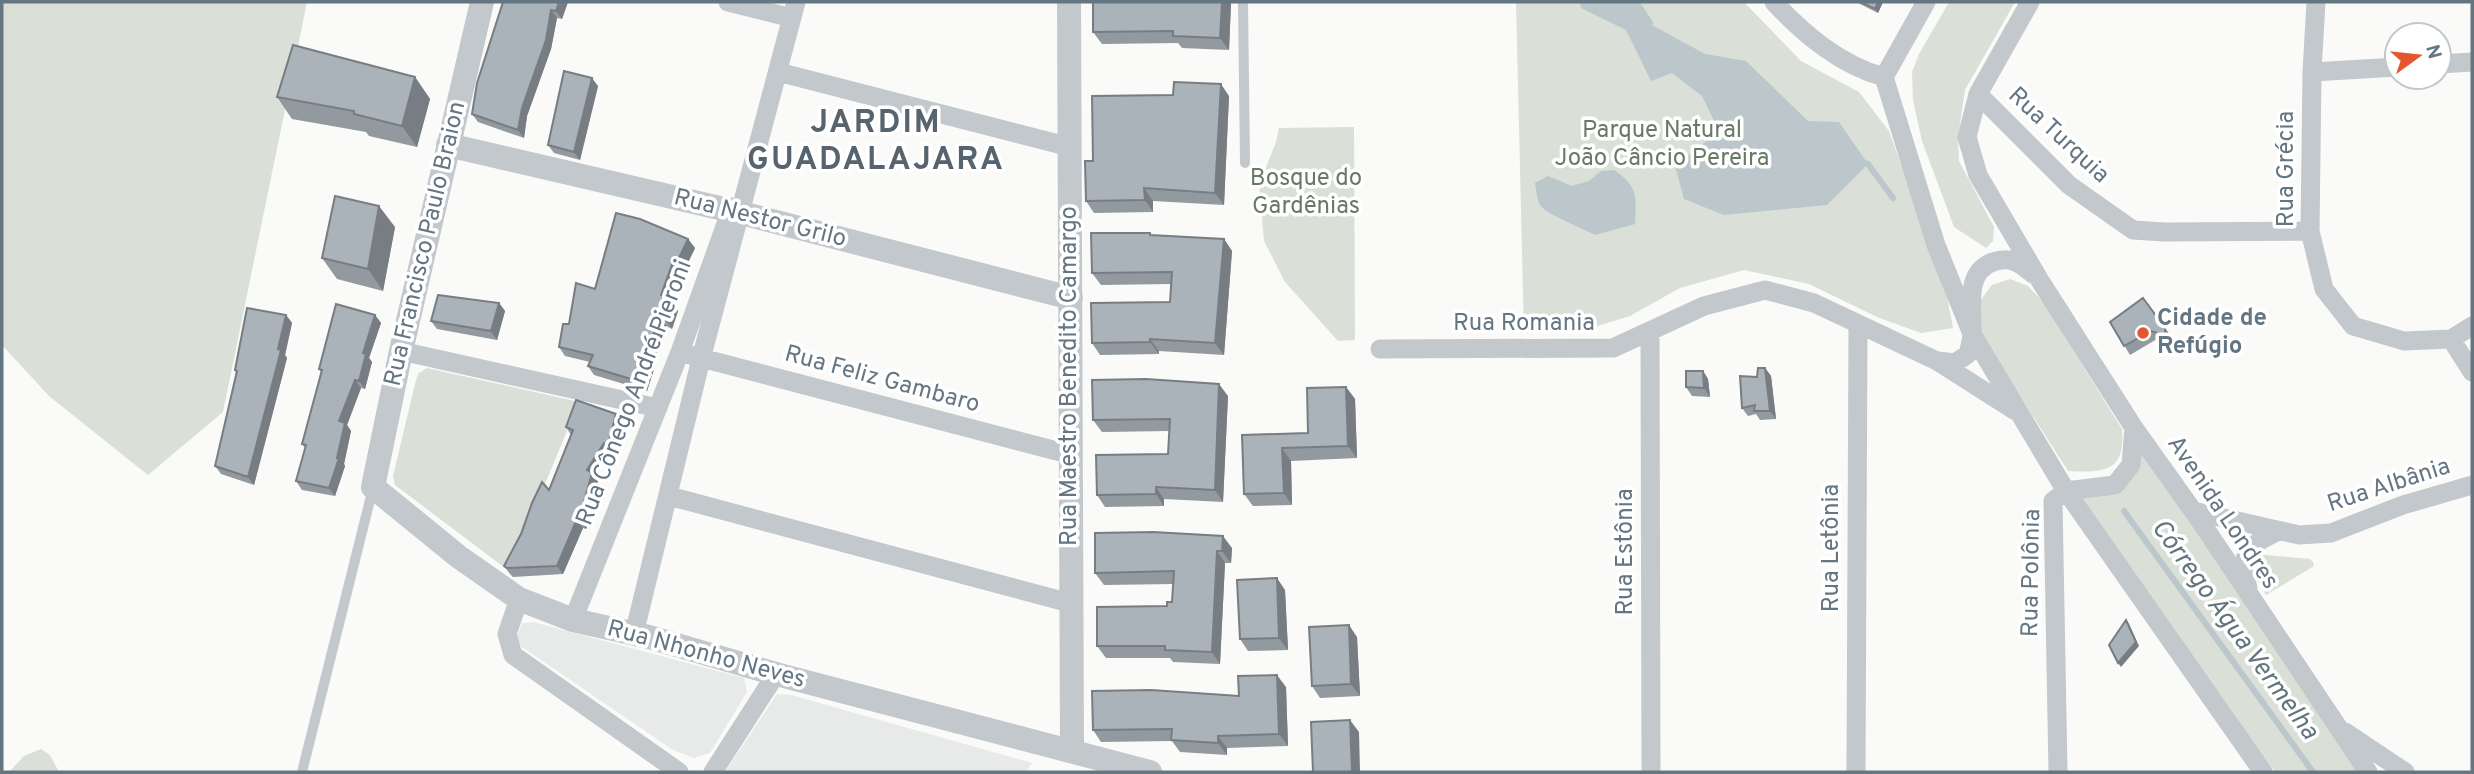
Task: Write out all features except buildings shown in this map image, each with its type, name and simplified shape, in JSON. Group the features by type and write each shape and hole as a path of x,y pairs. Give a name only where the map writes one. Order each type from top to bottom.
{"street":[{"name":"Rua Francisco Paulo Braion","path":"373,487 401,351 482,2"},
{"path":"728,2 794,10"},
{"name":"Rua Maestro Benedito Camargo","path":"1069,2 1072,751"},
{"path":"1774,2 1799,29 1864,72 1884,78"},
{"path":"1926,2 1884,78 1936,245 1972,334 2066,491 2263,772"},
{"name":"Avenida Londres","path":"2030,2 1978,94 1968,137 1978,175 2039,279 2134,428 2193,510 2368,772"},
{"name":"Rua Grécia","path":"2316,2 2312,72 2310,231 2324,289 2353,326 2404,341 2451,340"},
{"name":"Rua Cônego André Pieroni","path":"573,620 735,212 748,187 794,10"},
{"path":"2453,63 2472,62"},
{"path":"2312,72 2383,68"},
{"path":"778,72 1070,147"},
{"name":"Rua Turquia","path":"1978,94 2069,185 2133,230 2310,231"},
{"name":"Rua Nestor Grilo","path":"449,145 735,212 1071,298"},
{"name":"Rua Cônego André Pieroni","path":"634,634 735,212"},
{"name":"Avenida Londres","path":"1972,334 1972,284 1987,264 2008,260 2019,262 2039,279"},
{"name":"Rua Romania","path":"1380,349 1613,348 1703,306 1765,290 1814,303 1937,361 2020,414"},
{"name":"Rua Letônia","path":"1856,772 1857,325"},
{"path":"2472,327 2451,340 2472,372"},
{"name":"Rua Estônia","path":"1650,332 1651,772"},
{"path":"1937,361 1955,363 1968,354 1972,334"},
{"path":"401,351 658,408"},
{"name":"Rua Feliz Gambaro","path":"680,352 1072,455"},
{"name":"Rua Polônia","path":"2058,772 2053,502 2066,491 2115,485 2131,465 2134,428"},
{"name":"Rua Albânia","path":"2193,510 2299,535 2330,533 2403,505 2472,485"},
{"name":"Rua Nhonho Neves","path":"373,487 459,557 519,599 573,620 1150,772"},
{"path":"668,496 1070,603"},
{"path":"2250,597 2242,567 2247,552 2256,543 2279,531"},
{"path":"519,599 508,634 513,655 679,772"},
{"path":"713,772 776,674"},
{"path":"2336,726 2405,772"}],"lane":[{"path":"1243,2 1245,163"},
{"path":"302,772 373,487"}],"shaded area":[{"path":"1580,2 1636,2 1650,24 1705,54 1746,61 1808,121 1839,122 1868,164 1827,205 1724,215 1684,199 1675,166 1719,131 1702,96 1672,73 1651,81 1626,30 1581,8"},
{"path":"1614,170 1632,187 1636,207 1635,224 1595,235 1556,217 1540,205 1535,183 1548,176 1572,186 1589,181 1601,171"},
{"path":"533,622 744,678 747,692 710,753 694,758 673,750 522,647 516,639 522,623"},
{"path":"777,694 791,695 1032,763 1026,772 725,772"}],"green space":[{"path":"2,2 307,2 223,412 148,475 49,396 2,345"},
{"name":"Parque Natural João Câncio Pereira","path":"1516,2 1744,2 1801,61 1859,92 1889,131 1945,286 1953,328 1921,333 1877,317 1809,284 1744,270 1680,288 1630,316 1578,332 1524,333"},
{"path":"1949,2 2015,2 1965,90 1958,137 1959,161 1994,227 1993,241 1986,248 1954,227 1922,141 1913,100 1912,72 1919,54"},
{"name":"Bosque do Gardênias","path":"1354,127 1355,340 1338,341 1285,282 1264,241 1259,185 1279,128"},
{"path":"2010,279 2028,286 2043,302 2122,429 2120,454 2110,467 2092,471 2068,471 1981,335 1979,302 1992,285"},
{"path":"427,368 579,402 509,571 395,485 393,476 415,384 418,374"},
{"path":"2139,446 2360,772 2275,772 2070,493 2118,486"},
{"path":"2256,554 2310,559 2314,566 2266,595 2250,568"},
{"path":"41,749 50,755 59,772 9,772 24,756"}],"waterway":[{"name":"Córrego Água Vermelha","path":"1636,2 1650,23"},
{"name":"Córrego Água Vermelha","path":"1863,162 1868,164 1893,198"},
{"name":"Córrego Água Vermelha","path":"2124,511 2313,772"}],"place":[{"name":"Cidade de Refúgio","path":"2143,333"}],"district":[{"name":"JARDIM GUADALAJARA","path":"876,142"}]}
